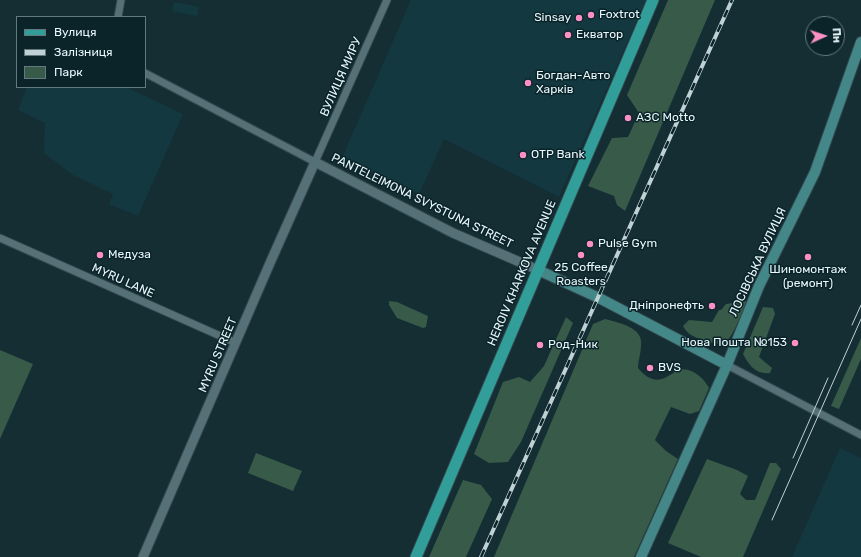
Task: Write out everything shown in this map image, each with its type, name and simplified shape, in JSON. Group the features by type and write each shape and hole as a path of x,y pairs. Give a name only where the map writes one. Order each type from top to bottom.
{"main road":[{"name":"HEROIV KHARKOVA AVENUE","path":"416,557 653,0"},
{"name":"ЛОСІВСЬКА ВУЛИЦЯ","path":"641,557 727,365 759,286 815,172 861,42"},
{"name":"PANTELEIMONA SVYSTUNA STREET","path":"538,270 599,298 727,365"}],"street":[{"path":"118,16 121,0"},
{"name":"ВУЛИЦЯ МИРУ","path":"315,162 387,0"},
{"name":"PANTELEIMONA SVYSTUNA STREET","path":"146,74 453,233 538,270"},
{"name":"MYRU STREET","path":"143,557 315,162"},
{"name":"MYRU LANE","path":"0,238 236,343"},
{"name":"PANTELEIMONA SVYSTUNA STREET","path":"727,365 861,435"}],"shaded area":[{"path":"411,0 646,0 559,197 444,139 419,194 342,158"},
{"path":"174,2 199,7 197,16 172,11"},
{"path":"27,88 128,88 183,114 138,216 109,204 113,194 73,175 44,153 45,123 18,110"},
{"path":"840,448 861,458 861,557 792,557"}],"green space":[{"path":"668,0 715,0 625,211 617,205 614,196 588,186 612,138 628,137 639,113 627,95"},
{"path":"389,301 397,302 428,316 426,327 423,328 397,318 389,305"},
{"path":"747,301 734,331 724,343 719,344 697,338 691,335 683,326 689,320 712,322 719,310 721,310 726,304"},
{"path":"763,307 773,308 775,314 759,357 772,368 770,373 757,371 750,365 743,354"},
{"path":"566,317 573,323 521,442 508,462 489,463 474,454 503,382 519,377 530,382 544,366"},
{"path":"605,319 623,324 635,330 639,334 641,340 641,351 638,368 645,375 657,380 665,378 678,370 688,370 692,371 704,380 709,388 699,411 690,414 671,407 655,440 666,451 678,459 634,557 494,557 593,324"},
{"path":"861,338 861,359 839,409 831,406"},
{"path":"0,350 33,364 0,439"},
{"path":"256,453 302,471 293,491 248,473"},
{"path":"707,459 737,470 748,476 740,494 746,500 755,500 770,463 776,463 781,469 743,557 701,557 668,543"},
{"path":"463,480 481,485 492,499 466,557 429,557"}],"tram line":[{"path":"852,325 861,305"},
{"path":"772,520 861,319"},
{"path":"793,458 828,378"}],"railway":[{"path":"481,557 732,0"}],"place":[{"name":"Foxtrot","path":"591,15"},
{"name":"Sinsay","path":"579,18"},
{"name":"Екватор","path":"568,35"},
{"name":"Богдан-Авто Харків","path":"528,83"},
{"name":"АЗС Motto","path":"628,118"},
{"name":"OTP Bank","path":"523,155"},
{"name":"Pulse Gym","path":"590,244"},
{"name":"Медуза","path":"100,255"},
{"name":"25 Coffee Roasters","path":"581,255"},
{"name":"Шиномонтаж (ремонт)","path":"808,257"},
{"name":"Дніпронефть","path":"712,306"},
{"name":"Нова Пошта №153","path":"795,343"},
{"name":"Род-Ник","path":"540,345"},
{"name":"BVS","path":"650,368"}]}
